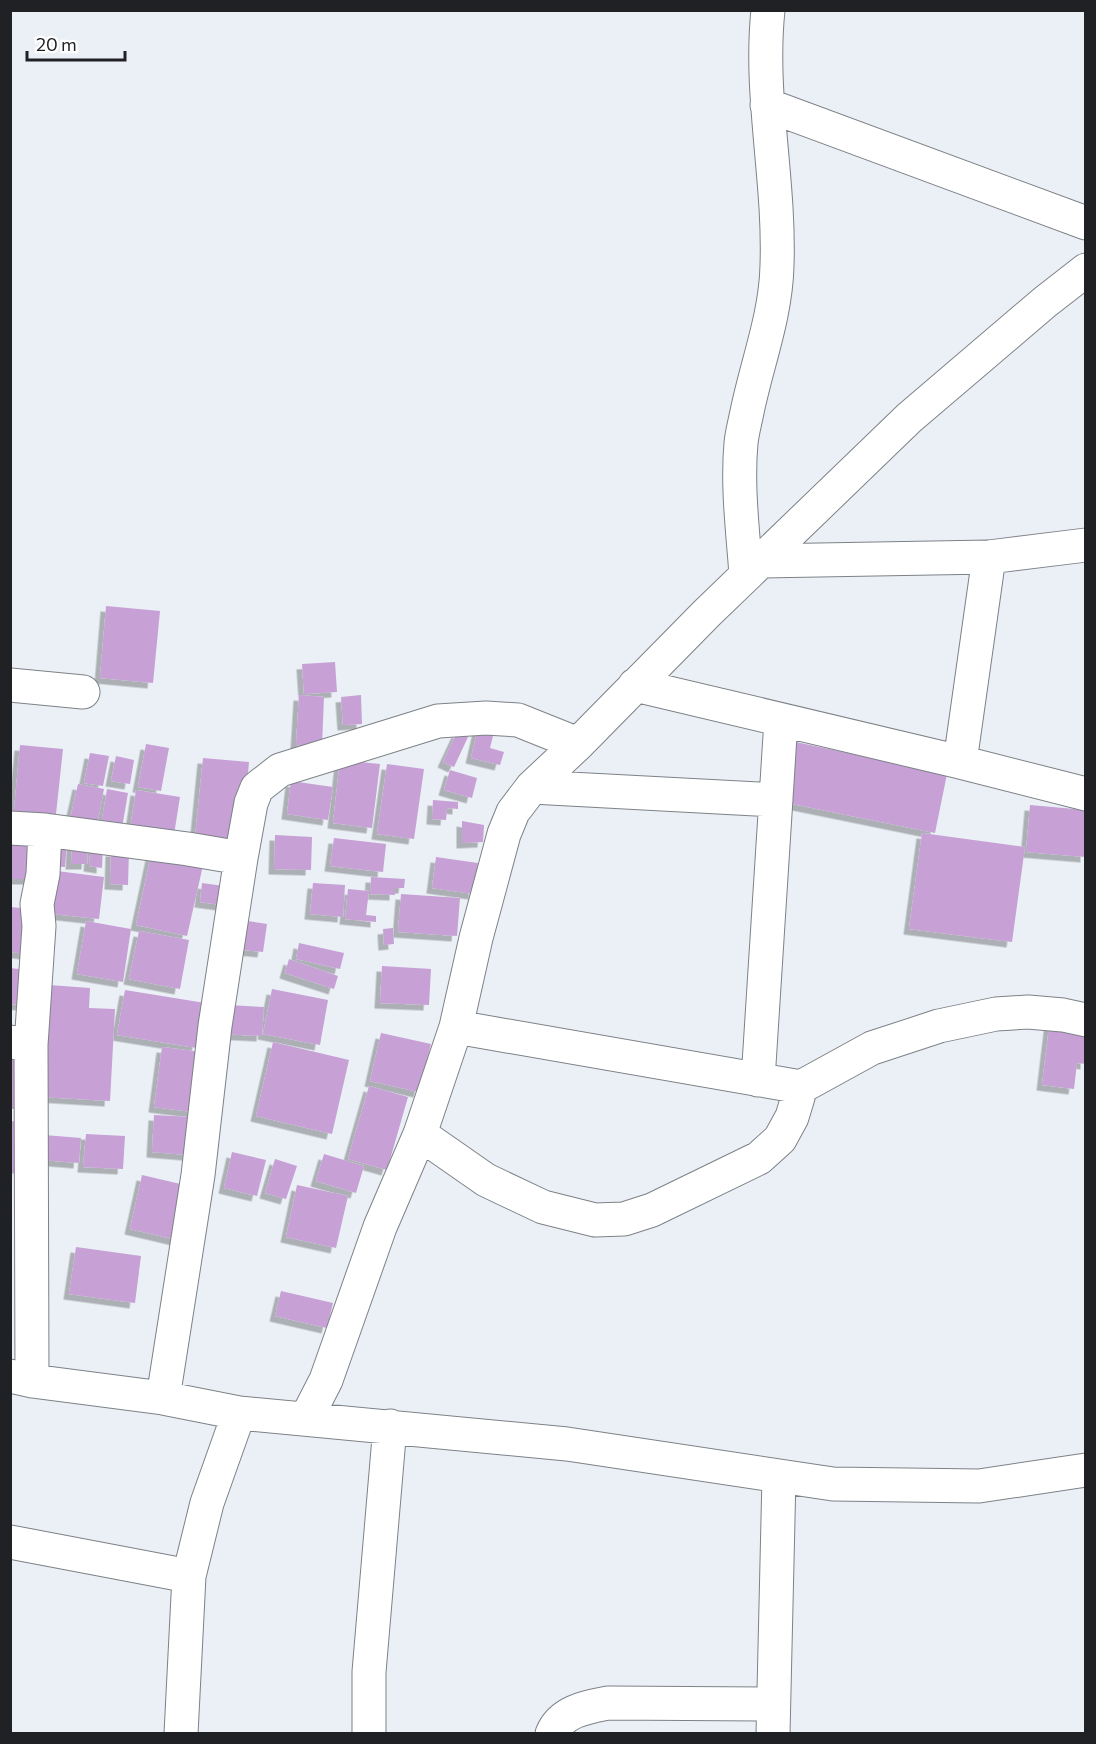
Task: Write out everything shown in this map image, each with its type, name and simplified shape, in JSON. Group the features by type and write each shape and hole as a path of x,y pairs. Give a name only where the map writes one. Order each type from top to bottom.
{"street":[{"path":"754,568 741,492 741,443 750,396 770,325 777,268 777,206 767,105 768,10"},
{"path":"767,105 1086,223"},
{"path":"306,1419 326,1380 380,1227 420,1134 456,1027 476,938 504,834 513,812 532,787 909,418 1086,270"},
{"path":"754,568 989,557 1086,545"},
{"path":"960,762 989,557"},
{"path":"10,685 83,692"},
{"path":"635,685 1086,794"},
{"path":"163,1398 198,1175 215,1026 241,858 251,804 257,788 280,770 438,721 486,718 518,720 578,744"},
{"path":"758,1080 781,720"},
{"path":"532,787 776,800"},
{"path":"10,828 45,830 241,858"},
{"path":"45,830 43,873 38,904 39,926 21,1043 21,1379 163,1398 239,1413 567,1444 833,1484 979,1486 1086,1470"},
{"path":"456,1027 801,1087 872,1048 939,1026 996,1014 1028,1012 1063,1015 1086,1020"},
{"path":"420,1134 486,1180 543,1208 595,1220 624,1219 652,1210 759,1158 780,1139 792,1117 801,1087"},
{"path":"181,1734 189,1576 207,1503 239,1413"},
{"path":"369,1734 369,1672 390,1426"},
{"path":"552,1734 567,1715 608,1703 773,1719 779,1476"},
{"path":"10,1542 189,1576"}],"building":[{"path":"106,606 160,611 153,683 100,678"},
{"path":"335,662 337,692 304,694 302,664"},
{"path":"299,695 324,697 322,746 296,745"},
{"path":"361,695 362,724 343,725 341,697"},
{"path":"478,728 494,732 490,748 504,752 500,765 471,758"},
{"path":"457,732 468,737 454,767 443,762"},
{"path":"791,741 947,774 935,833 778,801"},
{"path":"146,744 169,748 161,791 138,787"},
{"path":"20,745 63,749 56,814 14,811"},
{"path":"90,753 109,756 103,786 84,783"},
{"path":"116,756 134,760 130,784 111,781"},
{"path":"203,758 249,762 242,843 195,838"},
{"path":"340,760 380,764 372,828 333,823"},
{"path":"387,764 424,769 414,839 377,834"},
{"path":"450,770 477,778 472,798 444,790"},
{"path":"291,781 333,787 328,820 287,814"},
{"path":"78,784 104,789 96,830 69,824"},
{"path":"107,789 128,793 121,834 100,831"},
{"path":"136,790 180,797 173,841 129,836"},
{"path":"433,800 458,802 458,809 447,808 446,820 432,819"},
{"path":"1030,805 1086,810 1086,857 1026,852"},
{"path":"462,821 484,825 483,842 462,843"},
{"path":"10,832 33,833 31,879 10,879"},
{"path":"922,833 1025,847 1012,942 909,929"},
{"path":"275,835 312,837 311,870 274,869"},
{"path":"334,838 386,844 383,872 330,866"},
{"path":"52,840 67,841 65,867 49,866"},
{"path":"72,843 88,844 87,864 71,864"},
{"path":"91,844 103,845 102,868 89,866"},
{"path":"152,850 204,861 187,936 136,925"},
{"path":"111,851 129,851 128,885 110,884"},
{"path":"436,857 478,863 474,894 432,888"},
{"path":"49,870 104,877 99,919 44,913"},
{"path":"371,877 405,879 404,888 395,888 395,895 370,894"},
{"path":"202,883 224,886 222,905 200,902"},
{"path":"313,883 345,885 343,917 310,914"},
{"path":"348,889 369,891 366,915 376,916 376,922 345,919"},
{"path":"401,894 460,898 457,936 398,932"},
{"path":"10,907 33,909 27,954 10,952"},
{"path":"86,921 131,929 123,982 77,974"},
{"path":"248,921 267,924 263,952 244,950"},
{"path":"393,928 394,944 384,945 383,929"},
{"path":"139,931 189,940 180,989 129,979"},
{"path":"299,943 344,953 340,969 296,959"},
{"path":"289,959 338,976 334,989 285,973"},
{"path":"382,966 431,969 429,1005 380,1003"},
{"path":"10,968 28,970 23,1005 10,1004"},
{"path":"49,985 90,988 89,1008 115,1009 110,1101 43,1097"},
{"path":"272,989 328,1000 320,1045 263,1034"},
{"path":"125,990 205,1003 197,1048 117,1035"},
{"path":"229,1005 264,1007 262,1036 221,1034"},
{"path":"1050,1019 1086,1023 1086,1064 1077,1063 1074,1089 1042,1085"},
{"path":"381,1033 431,1044 419,1092 370,1081"},
{"path":"273,1042 349,1060 332,1134 256,1116"},
{"path":"162,1047 201,1052 193,1112 154,1107"},
{"path":"10,1055 21,1057 15,1109 10,1109"},
{"path":"369,1086 408,1097 387,1170 348,1159"},
{"path":"154,1115 192,1117 188,1155 152,1152"},
{"path":"10,1121 21,1122 17,1174 10,1173"},
{"path":"86,1134 125,1136 123,1169 83,1167"},
{"path":"44,1135 81,1138 79,1163 42,1160"},
{"path":"232,1152 266,1160 257,1196 224,1188"},
{"path":"324,1154 364,1166 356,1193 316,1181"},
{"path":"275,1159 297,1166 286,1199 265,1193"},
{"path":"142,1175 189,1186 177,1240 130,1229"},
{"path":"297,1185 348,1196 336,1248 286,1237"},
{"path":"76,1247 141,1256 135,1303 69,1294"},
{"path":"281,1291 333,1303 327,1328 275,1316"}]}
